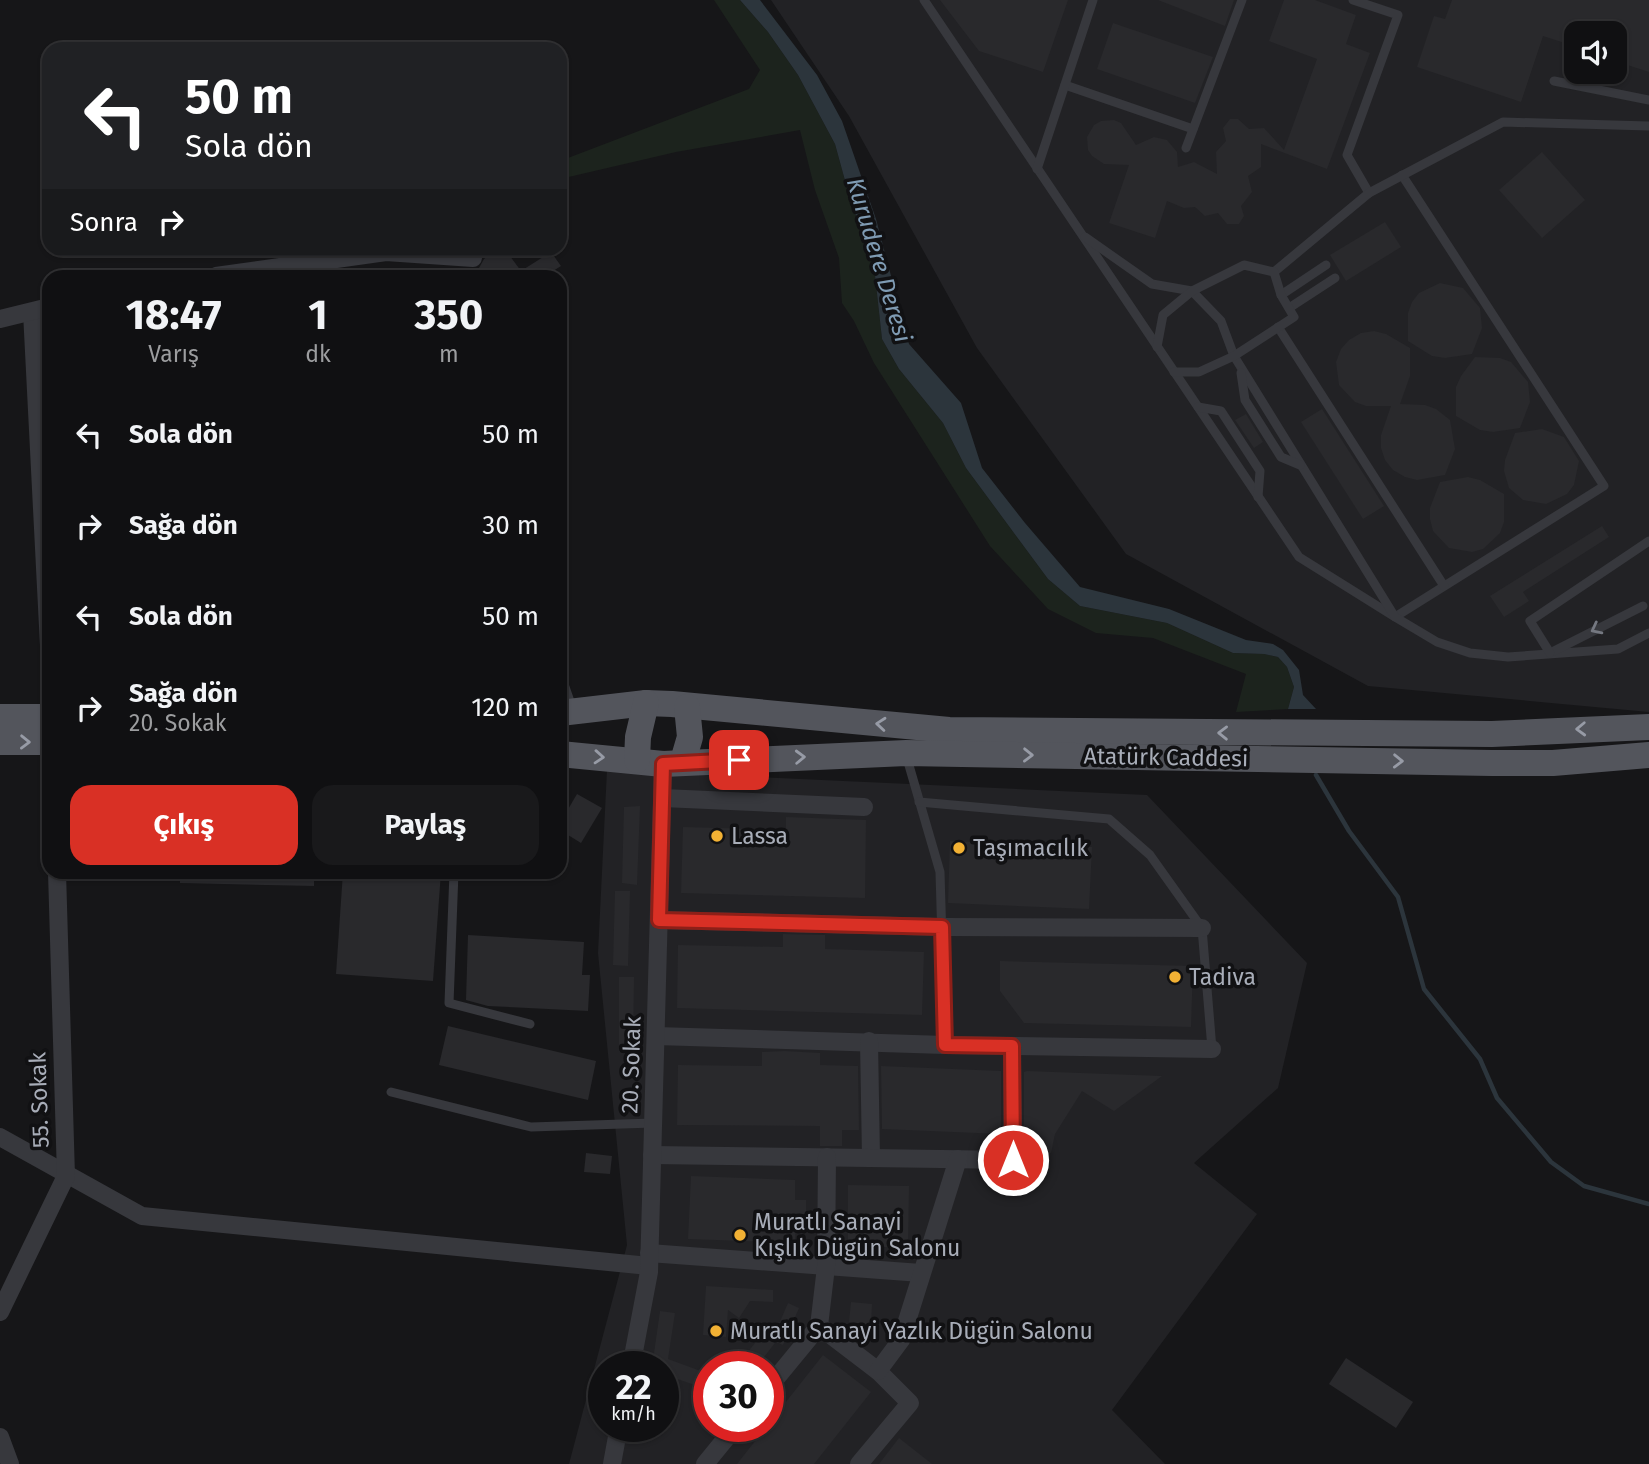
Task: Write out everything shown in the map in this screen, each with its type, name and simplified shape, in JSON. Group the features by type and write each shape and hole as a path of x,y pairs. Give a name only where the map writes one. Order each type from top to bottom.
{"main road":[{"path":"567,712 646,703 638,737 661,762 690,737 687,707"},
{"name":"Atatürk Caddesi","path":"646,703 949,730 1291,747"},
{"path":"0,717 42,717"},
{"name":"Atatürk Caddesi","path":"1330,747 1492,734 1649,727"},
{"path":"0,742 42,742"},
{"name":"Atatürk Caddesi","path":"567,755 661,762 905,753 1330,747 1553,763 1649,755"}],"street":[{"path":"279,270 362,256"},
{"path":"444,256 473,258"},
{"path":"0,319 40,309 42,384"},
{"name":"20. Sokak","path":"634,1351 649,1260 663,798 661,762"},
{"path":"663,798 864,807"},
{"name":"55. Sokak","path":"0,1312 66,1176 57,879"},
{"path":"659,920 942,927 1202,928"},
{"path":"656,1036 945,1045 1212,1049"},
{"path":"869,1041 871,1158"},
{"path":"652,1155 1013,1160 1012,1046"},
{"path":"0,1137 142,1216 649,1260 921,1273"},
{"path":"784,1369 819,1326 826,1267 827,1157"},
{"path":"877,1371 901,1340 958,1159"},
{"path":"819,1326 877,1371 910,1403 859,1464"},
{"path":"0,1437 10,1464"},
{"path":"612,1464 616,1442"},
{"path":"705,1464 724,1442"}],"lane":[{"path":"924,0 1298,557 1437,642 1470,653 1508,657 1618,649 1649,633"},
{"path":"1037,169 1093,0"},
{"path":"1186,148 1242,0"},
{"path":"1353,0 1398,15 1347,156 1369,192"},
{"path":"1554,81 1649,100"},
{"path":"1065,85 1193,129"},
{"path":"1274,272 1369,192 1503,122 1649,126"},
{"path":"1395,617 1604,486 1402,175"},
{"path":"1081,233 1152,284 1192,291 1221,321 1241,367 1245,400 1281,457 1302,466 1395,617"},
{"path":"1157,347 1163,316 1192,291 1244,265 1274,272"},
{"path":"1281,295 1326,265"},
{"path":"1174,372 1199,372 1234,356 1294,317 1281,295 1274,272"},
{"path":"1289,308 1335,278"},
{"path":"1278,327 1444,586"},
{"path":"1198,407 1221,411 1260,471 1258,497"},
{"path":"1550,653 1530,621 1649,541"},
{"path":"1550,653 1643,606"},
{"path":"905,753 940,872 945,1045"},
{"path":"919,802 1109,819 1150,855 1202,928 1212,1049"},
{"path":"454,879 449,1003 530,1024"},
{"path":"391,1092 531,1127 653,1123"}],"shaded area":[{"path":"714,0 740,0 768,32 798,75 835,144 852,206 873,257 882,339 899,369 943,423 966,468 1048,579 1080,606 1167,623 1233,653 1278,657 1287,667 1294,687 1288,709 1236,712 1246,674 1153,638 1096,633 1048,609 990,546 874,363 854,321 842,303 839,258 815,190 800,130 676,152 567,177 567,158 749,89 760,70"},
{"path":"771,0 1649,0 1649,712 1368,686 1126,554 977,348 849,116"},
{"path":"607,770 1147,795 1307,963 1278,1088 1194,1163 1257,1214 1112,1410 1165,1464 569,1464 588,1392 588,1442 679,1442 679,1351 599,1351 627,1245 598,953"}],"water":[{"path":"740,0 760,0 817,75 842,121 876,219 909,344 961,403 982,468 1025,523 1080,587 1169,609 1246,640 1273,644 1283,650 1299,670 1303,695 1316,709 1288,709 1294,687 1287,667 1278,657 1233,653 1167,623 1080,606 1048,579 966,468 943,423 899,369 882,339 873,257 852,206 835,144 798,75 768,32"}],"building":[{"path":"940,0 1068,0 1043,72 979,51"},
{"path":"1158,0 1234,0 1225,26"},
{"path":"1284,0 1315,0 1356,15 1346,44 1370,53 1327,169 1261,144 1261,167 1248,176 1252,192 1241,206 1244,216 1239,224 1227,224 1218,213 1205,216 1195,207 1184,208 1167,201 1155,238 1109,223 1129,165 1104,164 1088,150 1087,137 1094,125 1101,121 1114,120 1121,123 1136,145 1154,137 1167,140 1177,152 1178,167 1194,162 1217,174 1216,152 1226,141 1223,128 1230,119 1238,119 1249,129 1264,128 1284,150 1317,59 1269,41"},
{"path":"1452,0 1649,0 1649,72 1627,65 1627,21 1564,21 1564,43 1543,36 1521,102 1417,67 1434,16 1445,19"},
{"path":"1113,23 1213,57 1195,103 1097,69"},
{"path":"1542,152 1585,200 1542,238 1499,190"},
{"path":"1385,222 1401,247 1346,281 1330,255"},
{"path":"488,256 510,256 520,270 480,270 484,259"},
{"path":"545,256 554,256 561,266 555,270 523,270"},
{"path":"1440,283 1463,288 1480,308 1482,328 1472,354 1445,358 1432,356 1408,341 1408,313 1412,302 1419,293"},
{"path":"1374,331 1386,334 1410,348 1410,376 1400,404 1425,405 1436,409 1450,420 1455,449 1445,475 1417,480 1393,470 1385,460 1381,448 1381,435 1391,406 1366,406 1355,402 1339,385 1336,362 1341,349 1361,333"},
{"path":"1475,357 1500,358 1511,362 1528,382 1530,402 1520,428 1493,432 1480,430 1456,416 1456,387"},
{"path":"1322,409 1384,506 1363,519 1301,422"},
{"path":"1246,414 1263,442 1254,448 1235,420"},
{"path":"1542,429 1564,437 1579,461 1574,485 1567,494 1546,504 1523,500 1509,488 1504,471 1515,433"},
{"path":"1468,477 1480,480 1504,494 1504,522 1500,533 1483,549 1472,552 1449,548 1433,531 1430,519 1430,508 1440,482"},
{"path":"1602,526 1609,537 1523,592 1529,601 1504,617 1490,596"},
{"path":"577,794 602,808 581,843 567,834 567,811"},
{"path":"640,806 637,885 622,883 624,807"},
{"path":"786,817 866,820 865,898 681,893 683,827 786,830"},
{"path":"950,841 1092,847 1089,909 948,903"},
{"path":"180,879 314,879 314,886 180,883"},
{"path":"343,879 440,879 433,981 336,974"},
{"path":"615,891 630,891 628,966 613,965"},
{"path":"783,934 825,935 825,949 924,952 922,1015 677,1008 678,945 783,947"},
{"path":"468,935 584,942 582,975 590,975 588,1011 488,1006 466,1000"},
{"path":"1000,961 1193,966 1191,1027 1024,1023 1000,991"},
{"path":"619,977 634,977 633,1052 619,1052"},
{"path":"448,1026 596,1061 588,1100 439,1065"},
{"path":"762,1052 820,1053 820,1065 858,1066 859,1130 842,1130 842,1146 820,1146 820,1126 677,1125 678,1065 762,1066"},
{"path":"881,1066 1001,1071 1001,1134 882,1129"},
{"path":"1024,1072 1162,1076 1114,1111 1082,1091 1055,1134 1051,1153 1024,1152"},
{"path":"586,1153 612,1156 610,1174 584,1172"},
{"path":"691,1176 795,1180 795,1200 806,1200 806,1222 796,1221 795,1243 688,1239"},
{"path":"848,1185 909,1186 908,1247 848,1247"},
{"path":"706,1286 773,1290 773,1302 750,1301 739,1318 728,1310 726,1337 703,1335"},
{"path":"851,1302 872,1304 871,1325 849,1322"},
{"path":"788,1303 799,1308 783,1345 772,1340"},
{"path":"660,1311 675,1313 669,1351 654,1351"},
{"path":"763,1333 775,1343 769,1351 749,1351"},
{"path":"823,1355 871,1392 814,1464 737,1464 754,1442 784,1442 784,1404"},
{"path":"1346,1358 1413,1402 1396,1428 1329,1384"},
{"path":"679,1363 693,1368 693,1384 679,1380"},
{"path":"899,1438 932,1464 879,1464"}],"waterway":[{"name":"Kurudere Deresi","path":"1316,775 1349,831 1398,897 1424,989 1480,1059 1497,1098 1551,1162 1584,1186 1649,1204"}],"place":[{"name":"Lassa","path":"717,836"},
{"name":"Taşımacılık","path":"959,848"},
{"name":"Tadiva","path":"1175,977"},
{"name":"Muratlı Sanayi Kışlık Dügün Salonu","path":"740,1235"},
{"name":"Muratlı Sanayi Yazlık Dügün Salonu","path":"716,1331"}],"route":[{"path":"739,760 663,764 659,920 942,927 945,1045 1012,1046 1013,1160"}]}
